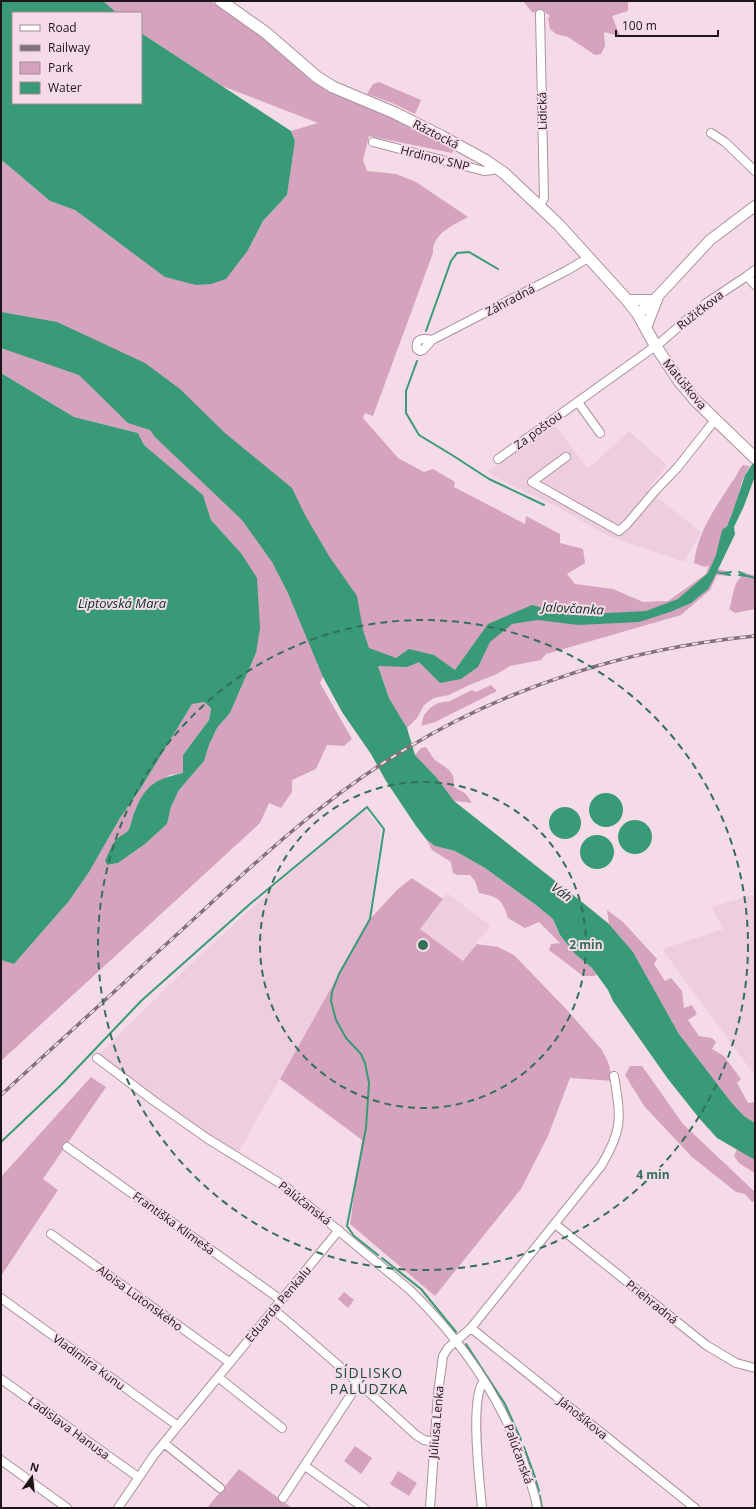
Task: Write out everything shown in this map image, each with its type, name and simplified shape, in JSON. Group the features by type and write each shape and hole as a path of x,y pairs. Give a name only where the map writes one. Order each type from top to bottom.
{"main road":[{"name":"Ráztocká","path":"221,1 265,32 317,77 333,87 422,126 472,152 496,168 540,206 627,300"},
{"name":"Matúškova","path":"627,300 638,314 655,345 679,381 696,401 753,456"}],"street":[{"name":"Lidická","path":"540,14 544,198 540,206"},
{"path":"711,133 725,142 755,171"},
{"name":"Hrdinov SNP","path":"373,142 484,171 493,170 496,168"},
{"path":"638,314 656,298 710,240 755,206"},
{"name":"Záhradná","path":"432,340 566,271 588,258"},
{"name":"Ružičkova","path":"655,345 705,304 755,270"},
{"path":"747,276 755,285"},
{"path":"627,300 656,298"},
{"path":"646,328 656,298"},
{"name":"Za poštou","path":"498,459 655,345"},
{"path":"578,402 600,433"},
{"path":"566,457 532,482 600,521 619,530 627,524 677,468 716,420"},
{"name":"Palúčanská","path":"97,1058 208,1139 286,1187 410,1290 428,1308 456,1341 500,1405 519,1446 537,1508"},
{"path":"456,1341 471,1328 596,1173 613,1144 618,1130 619,1114 614,1076"},
{"name":"Františka Klimeša","path":"67,1147 281,1300"},
{"name":"Priehradná","path":"555,1224 706,1345 736,1363 755,1368"},
{"name":"Eduarda Penkalu","path":"118,1508 164,1443 339,1230"},
{"name":"Aloisa Lutonského","path":"51,1234 229,1362"},
{"name":"Vladimíra Kunu","path":"1,1298 178,1426"},
{"path":"273,1309 340,1366 358,1384 416,1435 424,1440 434,1442"},
{"name":"Jánošíkova","path":"471,1328 695,1508"},
{"name":"Júliusa Lenka","path":"430,1508 438,1393 443,1356 448,1348 456,1341"},
{"path":"218,1377 282,1428"},
{"name":"Ladislava Hanusa","path":"1,1379 138,1478"},
{"path":"482,1508 476,1437 479,1389 484,1381"},
{"path":"283,1498 358,1384"},
{"path":"164,1443 220,1488"},
{"path":"1,1460 67,1508"},
{"path":"305,1466 364,1508"}],"shaded area":[{"path":"554,424 588,469 629,431 667,465 648,490 701,532 684,562 608,536 556,506 498,479 487,471"},
{"path":"365,810 381,829 369,920 238,1153 208,1135 158,1100 99,1054 198,957 288,875"},
{"path":"447,893 490,926 480,939 477,938 477,944 463,961 420,929"},
{"path":"755,894 755,1076 662,949 723,929 712,907"}],"green space":[{"path":"103,1 211,1 269,41 390,117 455,148 452,153 369,136 363,160 367,171 396,174 416,182 468,217 444,231 436,240 433,253 373,416 365,413 363,418 398,458 424,472 433,469 455,482 454,487 525,524 526,516 560,534 560,543 583,549 585,563 567,574 575,584 613,589 643,602 668,601 706,574 709,565 705,567 694,563 696,551 703,530 713,511 741,467 743,465 750,466 742,482 732,516 723,530 735,534 718,569 730,572 730,576 717,575 710,590 681,615 546,654 541,660 510,666 497,674 449,695 434,698 424,705 417,718 407,728 389,698 378,666 323,677 320,683 352,739 344,746 327,745 316,769 292,780 292,792 281,808 269,803 260,823 1,1061 1,960 14,964 69,901 89,872 120,818 141,788 192,703 204,702 211,708 209,720 183,755 183,773 169,775 134,812 130,827 125,835 117,839 105,860 107,865 118,863 145,844 167,824 171,807 179,790 204,761 209,745 217,728 230,713 256,653 241,553 211,520 203,495 144,445 138,433 74,417 1,373 1,161 50,201 75,210 118,242 248,250 263,221 287,195 295,141 291,131 318,123 222,86 142,34 142,12 116,12"},
{"path":"523,1 628,1 628,11 612,16 620,36 604,32 605,46 601,54 595,55 568,37 556,34 550,29 548,18 550,16 541,9 533,13"},
{"path":"379,82 421,100 415,114 392,103 367,94 373,84"},
{"path":"740,571 755,576 755,609 735,613 729,609 736,583 741,577"},
{"path":"491,685 497,691 435,722 421,726 424,715 430,708 438,703 450,701 472,690 476,692"},
{"path":"426,747 435,760 452,773 454,787 466,794 472,803 454,801 437,778 415,755 421,748"},
{"path":"426,839 435,846 455,851 485,868 536,905 553,919 560,935 575,954 597,974 594,976 583,976 549,950 551,944 560,943 539,922 525,928 508,918 501,902 491,896 479,893 475,881 470,875 458,875 453,873 451,862 432,850"},
{"path":"412,878 443,899 420,929 463,961 477,944 498,947 514,955 567,1010 602,1050 608,1062 613,1081 570,1078 548,1136 521,1189 435,1296 350,1224 362,1140 280,1079 369,920 397,890"},
{"path":"607,910 623,922 657,959 654,964 665,981 671,978 682,991 684,1008 692,1005 697,1014 688,1020 699,1036 712,1038 716,1042 712,1049 724,1056 741,1079 737,1083 748,1103 755,1102 755,1123 744,1116 731,1102 679,1034 633,952 609,924"},
{"path":"630,1066 642,1066 683,1124 755,1192 755,1201 752,1202 745,1194 736,1192 692,1157 644,1106 625,1075"},
{"path":"91,1077 106,1087 43,1179 58,1190 1,1276 1,1177"},
{"path":"737,1149 755,1160 755,1171 753,1172 739,1163 734,1156"},
{"path":"344,1292 354,1300 348,1308 338,1299"},
{"path":"355,1446 372,1458 361,1474 344,1461"},
{"path":"239,1469 292,1508 207,1508"},
{"path":"398,1471 417,1483 409,1496 390,1484"}],"water":[{"path":"1,1 103,1 116,12 12,12 12,104 142,104 142,34 291,131 295,141 287,195 263,221 248,250 226,279 211,284 196,285 165,277 75,210 50,201 1,161"},
{"name":"Váh","path":"1,312 57,322 145,363 180,389 225,433 292,488 305,515 329,556 357,596 363,630 369,648 396,658 409,649 434,655 455,670 488,624 532,605 569,615 646,611 678,599 708,573 716,555 722,530 727,526 745,475 755,460 755,476 744,506 734,527 735,534 708,589 691,603 670,612 639,622 578,625 538,620 512,624 490,642 478,667 461,679 440,683 419,662 407,667 378,666 389,698 407,728 415,755 437,778 454,801 609,924 633,952 679,1034 731,1102 744,1116 755,1123 755,1160 717,1138 699,1118 668,1079 613,1001 608,990 592,968 575,954 560,935 553,919 485,868 455,851 435,846 426,839 386,781 371,754 342,712 323,677 287,591 272,562 242,520 155,437 150,430 128,423 79,375 1,348"},
{"name":"Liptovská Mara","path":"1,373 74,417 138,433 144,445 203,495 211,520 241,553 257,578 260,628 256,653 230,713 217,728 209,745 204,761 179,790 171,807 167,824 145,844 118,863 107,865 105,860 112,845 129,829 134,813 143,795 153,784 183,773 183,755 209,720 211,708 204,702 192,704 141,788 120,818 89,872 69,901 14,964 1,960"},
{"path":"603,793 609,793 613,794 620,800 623,810 622,817 616,824 609,827 603,827 599,826 592,820 589,813 589,807 590,803 596,796"},
{"path":"562,807 568,807 578,814 581,823 580,829 574,836 568,839 562,839 552,832 549,826 549,820 556,810"},
{"path":"635,820 647,825 652,837 647,849 635,854 623,849 618,837 623,825"},
{"path":"600,835 609,840 613,845 613,859 609,864 604,868 594,869 590,868 581,859 580,849 581,845 590,836"}],"waterway":[{"path":"426,331 451,261 457,253 469,252 498,269"},
{"path":"417,361 406,391 406,413 419,435 489,479 544,505"},
{"path":"716,572 730,575"},
{"path":"724,573 731,572"},
{"path":"739,572 745,575"},
{"path":"739,575 755,578"},
{"path":"1,1142 61,1085 141,1001 250,904 367,807 384,829 370,919 339,974 332,992 331,1001 336,1020 346,1038 361,1054 365,1063 369,1083 366,1128 347,1226 354,1236 378,1255"},
{"path":"382,1258 421,1289 456,1332"},
{"path":"466,1344 505,1404 521,1440"},
{"path":"524,1447 535,1477"},
{"path":"536,1481 539,1491"},
{"path":"540,1496 542,1508"}],"railway":[{"path":"1,1095 270,850 321,807 348,787 404,750 444,727 486,706 573,673 618,660 663,650 755,636"}],"district":[{"name":"SÍDLISKO PALÚDZKA","path":"369,1380"}],"water label":[{"name":"Jalovčanka","path":"573,608"}]}
